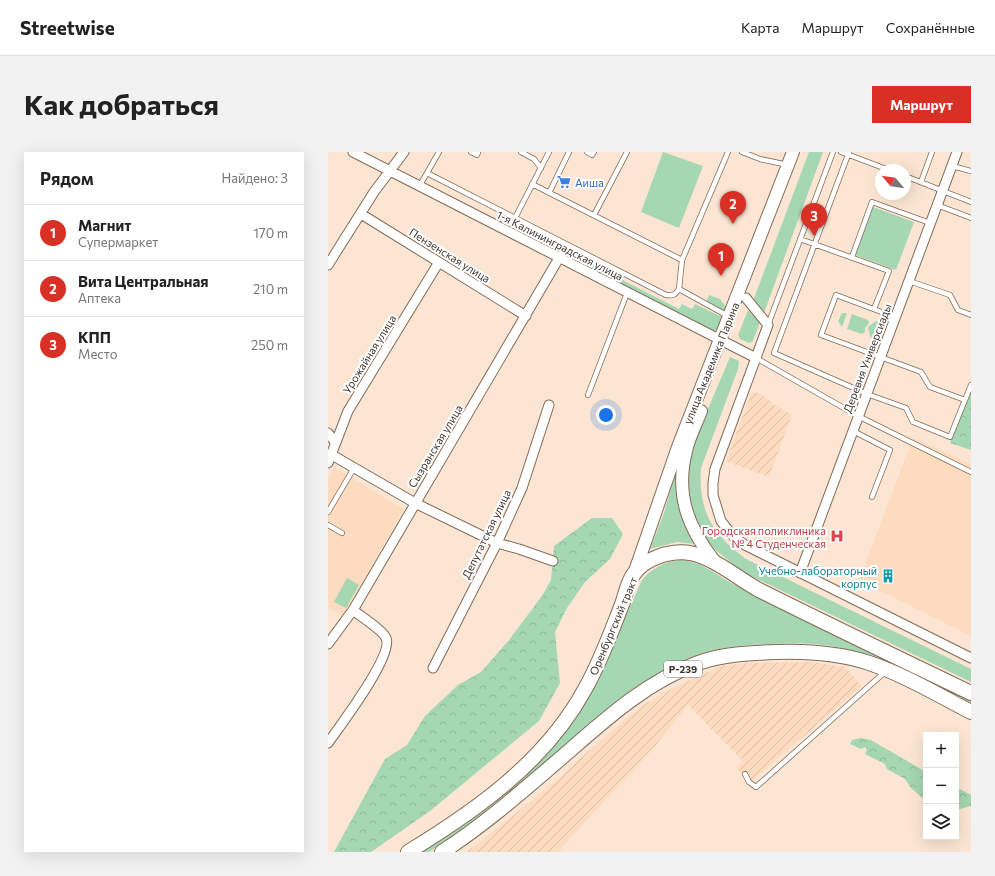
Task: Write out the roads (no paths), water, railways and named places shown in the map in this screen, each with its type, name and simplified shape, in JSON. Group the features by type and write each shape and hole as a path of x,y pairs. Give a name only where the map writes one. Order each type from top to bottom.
{"main road":[{"name":"улица Академика Парина","path":"716,564 700,544 691,526 685,508 682,490 682,471 686,450 723,342 729,317 793,152"},
{"name":"улица Академика Парина","path":"633,575 678,447 723,342 746,298 801,152"},
{"name":"Оренбургский тракт","path":"408,852 450,827 488,799 550,741 566,721 603,654 633,575 655,558 669,553 692,554 716,564 757,589 971,694"},
{"name":"Р-239","path":"442,852 502,810 615,711 645,690 677,672 699,663 743,654 796,652 848,657 888,670 971,712"}],"street":[{"name":"1-я Калининградская улица","path":"353,152 756,358"},
{"path":"328,265 390,170 404,152"},
{"name":"Деревня Универсиады","path":"800,572 957,152"},
{"name":"Пензенская улица","path":"361,214 526,316"},
{"name":"Сызранская улица","path":"328,643 353,610 559,258"},
{"name":"Урожайная улица","path":"330,459 335,442 348,411 439,262"},
{"path":"746,298 768,325 715,469 713,495 720,521 732,535 745,545 971,658"},
{"name":"Депутатская улица","path":"433,668 497,543 522,488 549,405"},
{"path":"328,433 335,442"},
{"path":"330,459 354,468 415,503 497,543 519,548 553,561"},
{"path":"328,743 378,670 388,646 386,637 353,610"}],"lane":[{"path":"420,186 439,152"},
{"path":"471,152 477,155 478,152"},
{"path":"521,152 534,159 541,168"},
{"path":"514,218 549,152"},
{"path":"549,193 569,152"},
{"path":"587,152 592,155 594,152"},
{"path":"594,215 627,152"},
{"path":"427,173 666,295 671,296 676,294 679,290 682,260 728,152"},
{"path":"742,152 760,159 788,165"},
{"path":"768,325 833,152"},
{"path":"842,152 849,153 875,164"},
{"path":"921,182 932,152"},
{"path":"849,153 774,352 867,394 906,408 913,422 950,437 971,384"},
{"path":"952,166 971,171"},
{"path":"911,178 971,202"},
{"path":"532,184 682,260"},
{"path":"852,257 872,202 931,223"},
{"path":"938,205 971,218"},
{"path":"800,239 888,271 874,309"},
{"path":"559,258 565,244"},
{"path":"909,281 950,296 958,310 971,315"},
{"path":"679,290 729,317"},
{"path":"588,395 627,293"},
{"path":"895,317 836,295 821,335 921,372 930,387 965,400"},
{"path":"756,358 858,416 971,472"},
{"path":"853,431 890,450 872,497"},
{"path":"328,512 354,468"},
{"path":"328,525 342,533"},
{"path":"745,774 745,777 749,782 756,787 888,670"}],"place":[{"name":"Аиша","path":"564,182"},
{"name":"Вита Центральная","path":"733,224"},
{"name":"КПП","path":"814,236"},
{"name":"Магнит","path":"721,276"},
{"name":"Городская поликлиника № 4 Студенческая","path":"837,536"},
{"name":"Учебно-лабораторный корпус","path":"888,576"}]}
